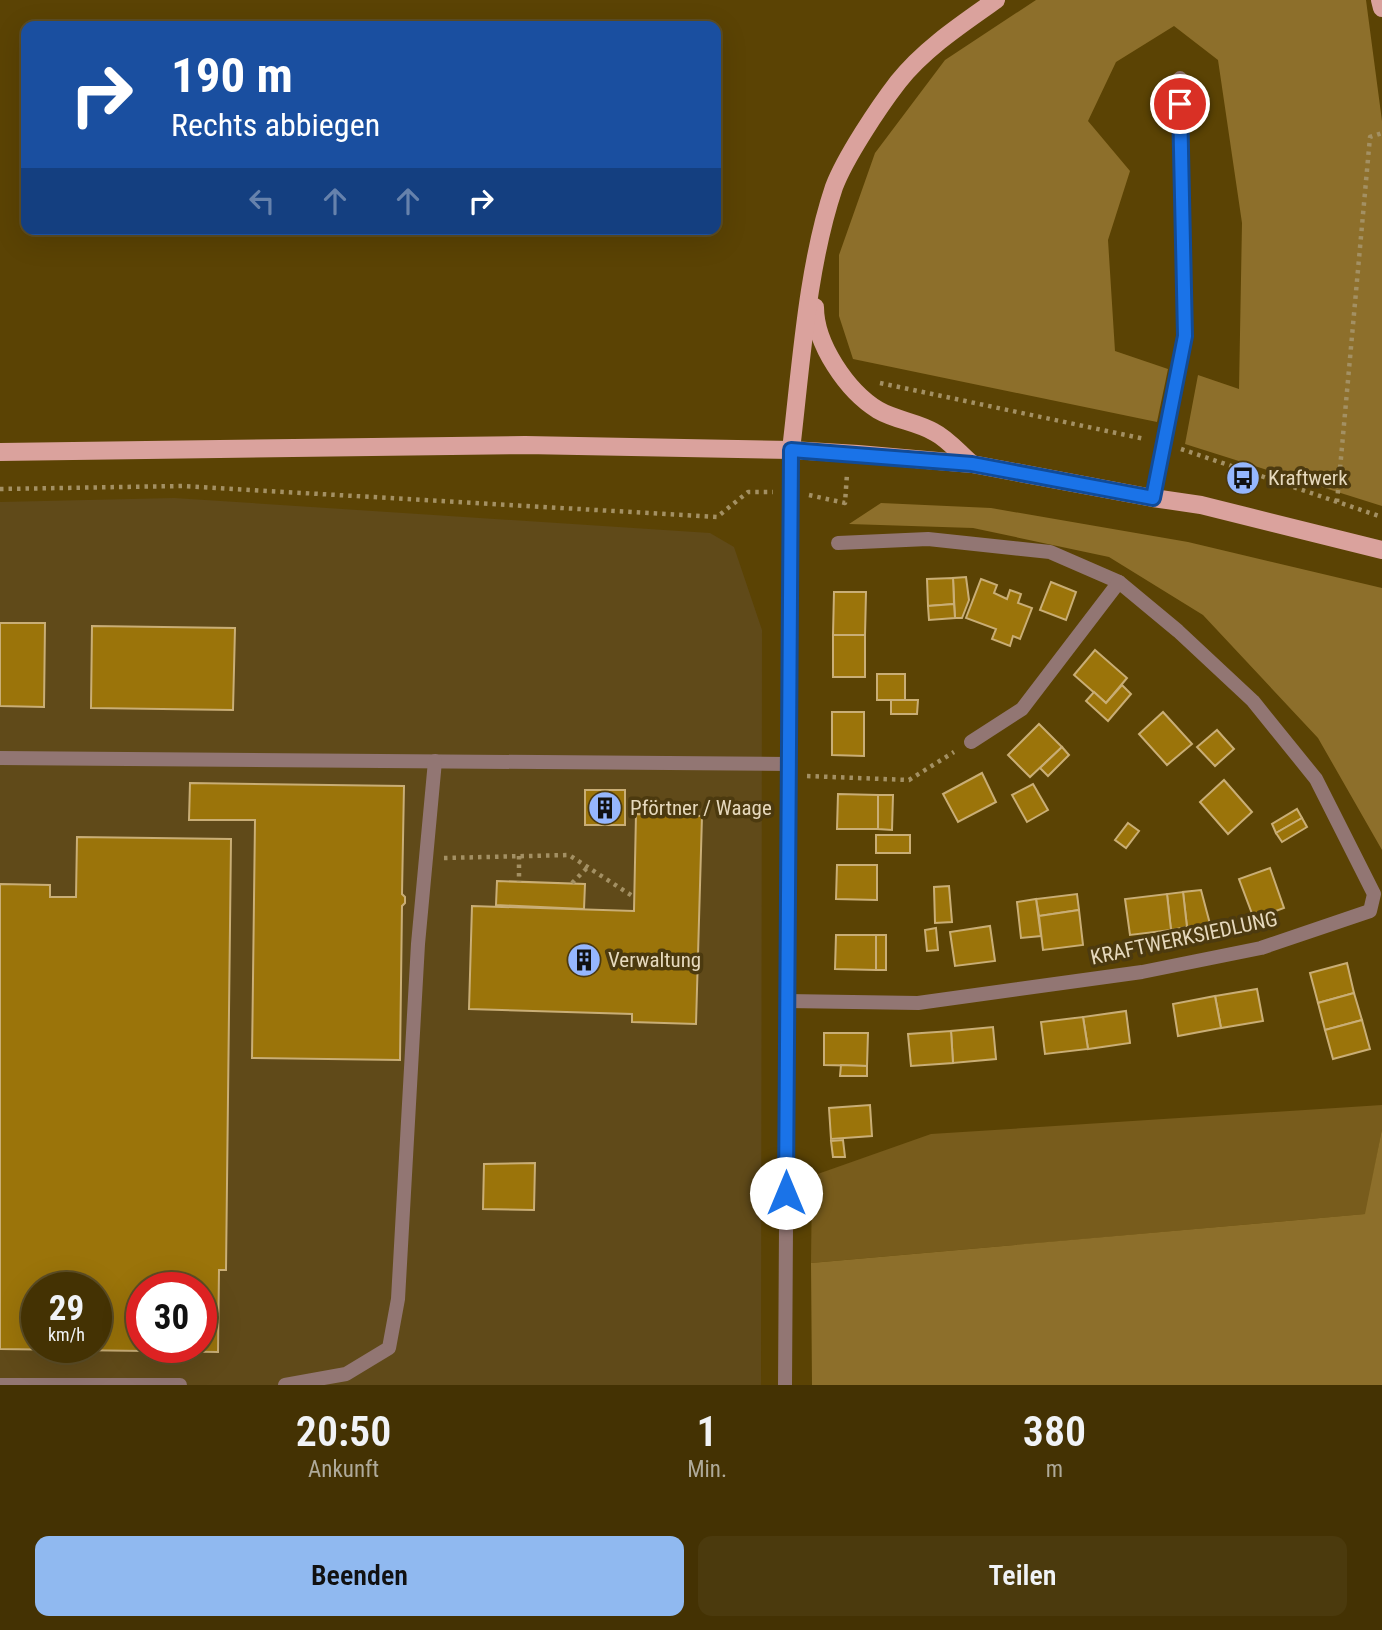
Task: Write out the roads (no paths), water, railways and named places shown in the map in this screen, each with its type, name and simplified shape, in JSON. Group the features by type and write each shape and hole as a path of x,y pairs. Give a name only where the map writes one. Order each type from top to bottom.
{"main road":[{"path":"791,450 816,255 835,185 864,131 899,80 941,39 996,0"},
{"path":"1380,0 1382,8"},
{"path":"816,255 815,319 836,372 858,395 879,411 936,432 972,464"},
{"path":"0,452 525,445 791,450 849,454 972,464 1201,505 1382,550"}],"street":[{"path":"1153,498 1185,336 1180,78"},
{"path":"785,1385 791,450"},
{"name":"KRAFTWERKSIEDLUNG","path":"787,1001 918,1003 1142,972 1261,948 1370,911 1374,894 1316,779 1253,701 1119,582 1050,552 928,539 838,543"},
{"path":"971,742 1022,709 1119,582"},
{"path":"0,758 435,761 788,770"},
{"path":"285,1385 346,1374 389,1348 398,1299 417,958 435,761"},
{"path":"0,1385 180,1385"}],"place":[{"name":"Kraftwerk","path":"1243,478"},
{"name":"Pförtner / Waage","path":"605,808"},
{"name":"Verwaltung","path":"584,960"}]}
